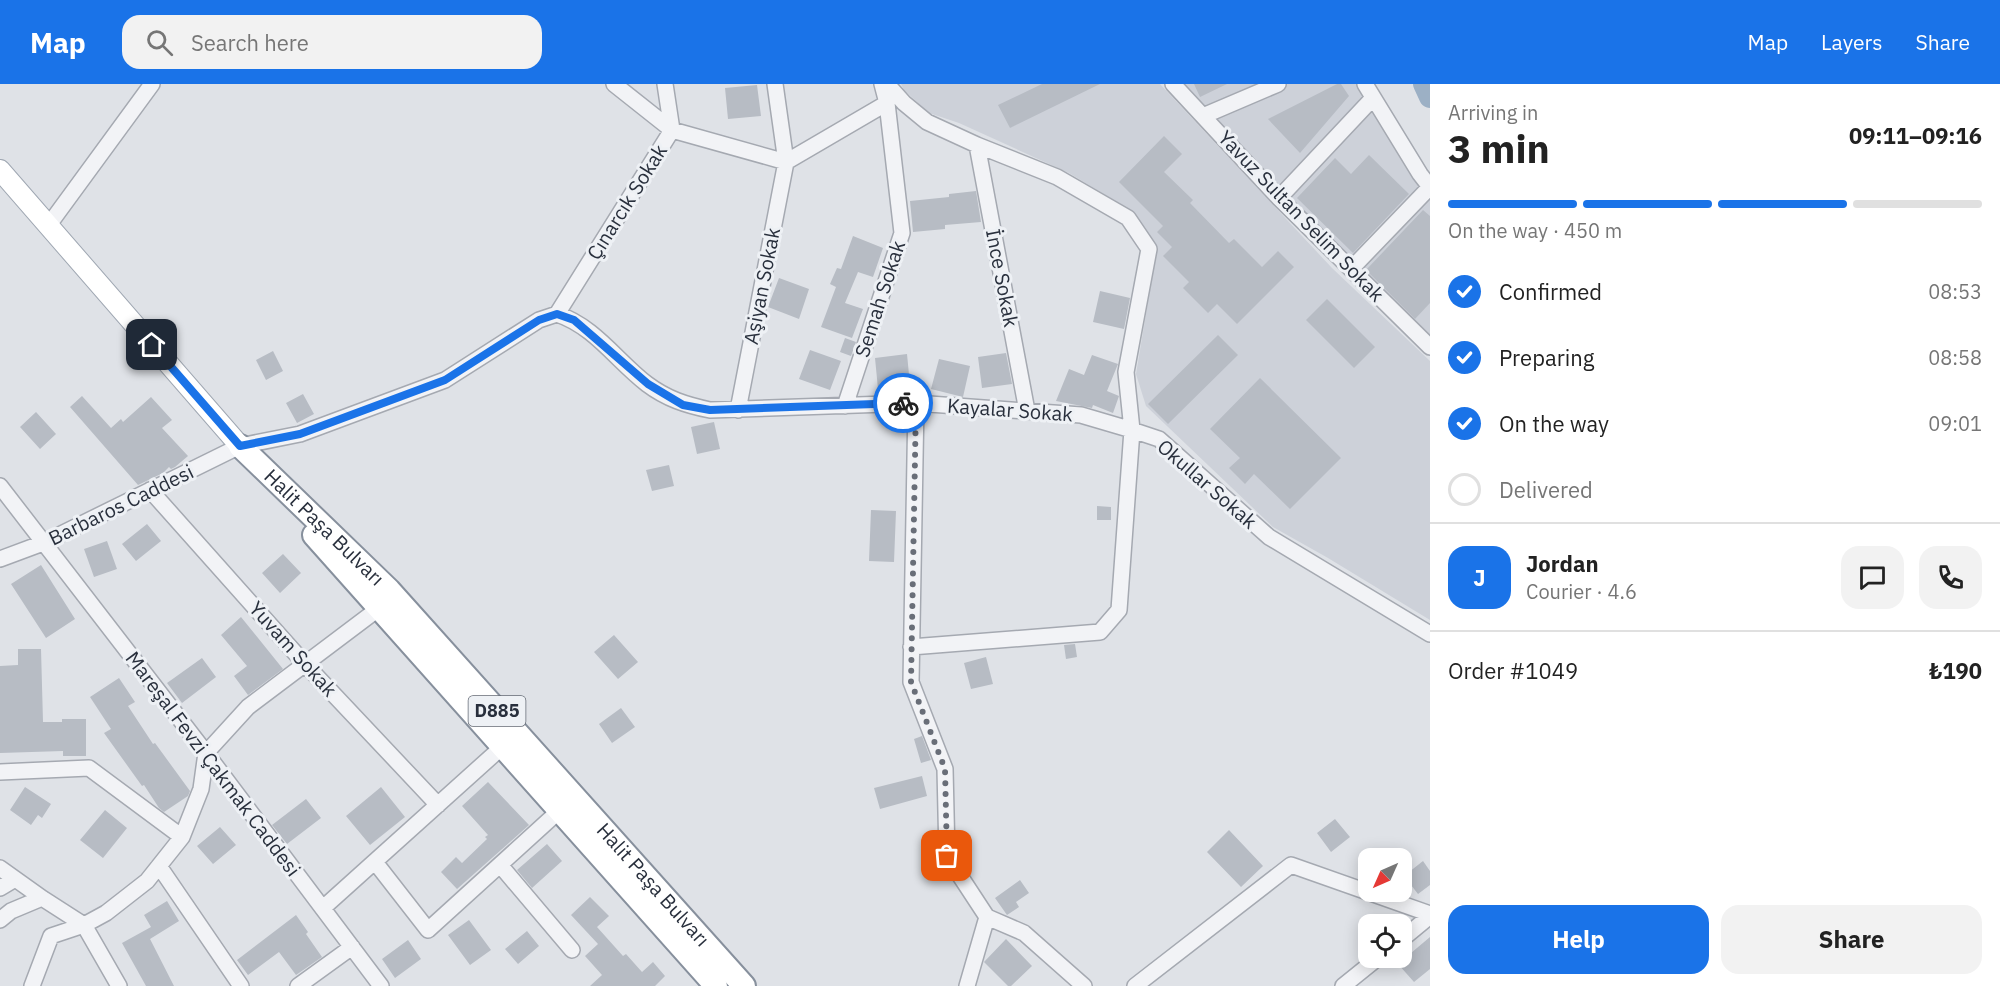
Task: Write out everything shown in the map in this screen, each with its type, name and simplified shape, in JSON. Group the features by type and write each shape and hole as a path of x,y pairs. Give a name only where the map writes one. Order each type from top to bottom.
{"highway":[{"name":"Halit Paşa Bulvarı","path":"240,446 335,561 716,986"},
{"name":"Halit Paşa Bulvarı","path":"240,446 389,590 744,986"}],"main road":[{"name":"D885","path":"0,170 240,446"}],"street":[{"path":"48,226 152,84"},
{"path":"614,84 672,130 786,162 887,103"},
{"name":"Çınarcık Sokak","path":"557,314 672,130 665,84"},
{"name":"Aşiyan Sokak","path":"738,410 786,162 775,84"},
{"path":"884,84 927,122 1057,177 1128,218 1149,249 1126,372 1132,430 1119,610 1100,632 911,647"},
{"name":"Semah Sokak","path":"845,406 902,233 884,84"},
{"name":"Yavuz Sultan Selim Sokak","path":"1173,84 1279,198 1351,269 1427,338"},
{"path":"1203,116 1278,84"},
{"path":"1351,269 1430,187 1419,174 1365,84"},
{"path":"1279,198 1373,98"},
{"name":"İnce Sokak","path":"977,145 1027,411"},
{"name":"Kayalar Sokak","path":"557,314 574,320 648,384 683,405 710,410 738,410 916,403 1081,415 1132,430"},
{"name":"Barbaros Caddesi","path":"0,559 43,543 240,446 300,434 445,380 539,320 557,314"},
{"path":"916,403 911,682 945,769 947,856 987,917 1024,933 1084,986"},
{"name":"Okullar Sokak","path":"1132,430 1159,439 1269,537 1430,634"},
{"name":"Mareşal Fevzi Çakmak Caddesi","path":"0,486 206,753 381,986"},
{"name":"Yuvam Sokak","path":"150,490 305,664 438,806"},
{"path":"32,986 51,936 84,925 106,913 147,881 182,837 201,789 206,753 249,707 378,609"},
{"path":"323,908 502,747"},
{"path":"0,772 89,768 182,837"},
{"path":"375,862 428,930 559,811"},
{"path":"500,865 572,950"},
{"path":"1135,986 1291,865 1430,915"},
{"path":"159,866 241,986"},
{"path":"0,868 84,925 119,986"},
{"path":"0,888 15,879"},
{"path":"0,920 11,911 42,898"},
{"path":"1412,930 1430,915"},
{"path":"967,986 987,917"},
{"path":"298,986 352,947"},
{"path":"1344,986 1366,968"}],"shaded area":[{"path":"901,84 1160,84 1332,268 1430,361 1430,620 1273,527 1146,406 1136,374 1157,248 1132,211 1069,173 959,123 929,113 904,90"},
{"path":"1173,84 1365,84 1430,187 1430,347"}],"building":[{"path":"1042,84 1100,84 1010,128 998,105"},
{"path":"1194,84 1227,84 1200,97"},
{"path":"1341,84 1349,96 1300,153 1268,119"},
{"path":"757,85 761,116 728,119 725,88"},
{"path":"1164,136 1182,154 1164,172 1193,200 1190,203 1229,243 1234,239 1262,267 1278,251 1294,267 1237,324 1217,304 1208,313 1183,288 1189,282 1163,256 1172,247 1157,232 1163,226 1119,182"},
{"path":"1369,155 1409,194 1353,253 1297,198 1335,158 1351,174"},
{"path":"976,191 981,222 945,225 945,229 913,232 910,201 949,197 949,194"},
{"path":"1423,210 1430,216 1430,303 1415,319 1366,270"},
{"path":"853,236 883,248 873,277 858,272 845,303 863,309 852,338 821,327 836,287 830,284 837,268 841,269"},
{"path":"779,278 809,289 799,319 768,307"},
{"path":"1100,291 1130,298 1124,329 1093,322"},
{"path":"1327,299 1375,347 1354,368 1306,320"},
{"path":"1218,335 1238,355 1168,424 1148,404"},
{"path":"845,338 856,342 851,356 840,352"},
{"path":"810,350 841,361 830,390 799,379"},
{"path":"273,351 283,371 266,380 256,360"},
{"path":"1006,353 1012,384 982,388 978,357"},
{"path":"907,354 910,385 878,389 875,358"},
{"path":"1092,355 1118,364 1107,391 1119,396 1113,413 1093,405 1092,408 1056,401 1069,369 1084,375"},
{"path":"939,359 970,366 963,397 931,389"},
{"path":"1260,378 1341,458 1290,509 1254,474 1245,484 1229,468 1240,458 1210,429"},
{"path":"303,394 314,414 297,423 286,403"},
{"path":"82,396 111,428 121,419 123,422 151,397 172,420 162,428 188,456 175,467 171,469 169,467 163,473 138,485 70,407"},
{"path":"36,412 56,434 40,449 20,427"},
{"path":"714,422 720,449 697,454 691,427"},
{"path":"669,465 674,486 652,491 646,470"},
{"path":"1097,506 1111,507 1111,520 1097,520"},
{"path":"871,510 896,511 894,562 869,561"},
{"path":"147,524 161,541 136,561 122,544"},
{"path":"107,541 117,569 94,577 84,549"},
{"path":"283,554 301,573 280,593 262,573"},
{"path":"41,565 75,619 46,638 11,584"},
{"path":"241,617 283,669 248,695 234,676 247,666 221,635"},
{"path":"614,635 638,662 618,679 594,652"},
{"path":"1075,644 1077,657 1066,659 1064,645"},
{"path":"18,649 41,649 43,722 86,719 86,756 63,756 63,751 0,753 0,666 18,665"},
{"path":"986,657 993,684 971,689 964,663"},
{"path":"202,658 216,677 182,703 167,683"},
{"path":"119,678 135,702 128,706 153,744 155,743 190,791 188,796 164,812 104,733 111,729 90,697"},
{"path":"621,708 635,727 612,743 599,724"},
{"path":"922,736 931,760 921,763 914,739"},
{"path":"922,776 927,796 880,809 874,788"},
{"path":"488,782 529,825 457,889 441,872 456,857 462,863 487,839 485,837 488,835 462,806"},
{"path":"25,787 51,804 42,818 38,815 31,825 10,810"},
{"path":"381,787 405,817 370,845 346,816"},
{"path":"306,799 321,818 287,844 272,825"},
{"path":"105,810 127,828 103,858 80,840"},
{"path":"1335,819 1350,837 1331,852 1317,833"},
{"path":"220,827 236,845 213,864 197,846"},
{"path":"1229,830 1263,866 1241,887 1207,852"},
{"path":"547,844 562,861 532,888 517,870"},
{"path":"1423,861 1430,871 1430,885 1418,894 1412,886 1412,870"},
{"path":"1020,880 1029,893 1016,902 1019,907 1007,915 995,898"},
{"path":"590,897 609,916 597,927 623,956 626,954 642,972 653,962 665,976 655,986 590,986 602,975 585,956 598,944 571,915"},
{"path":"167,901 179,921 150,939 174,986 146,986 122,943 151,927 144,915"},
{"path":"296,915 322,957 296,975 279,952 248,975 237,960"},
{"path":"469,920 491,950 470,965 448,935"},
{"path":"527,931 539,946 518,964 505,949"},
{"path":"1430,937 1430,969 1414,982 1402,968 1412,968 1412,952"},
{"path":"1006,939 1032,966 1011,986 1008,986 984,962"},
{"path":"408,940 421,959 395,978 382,959"}],"waterway":[{"path":"1424,84 1430,97"}],"way so far":[{"path":"903,403 916,403 911,682 945,769 947,856"}],"route":[{"path":"152,345 240,446 300,434 445,380 539,320 557,314 574,320 648,384 683,405 710,410 768,410 903,403"}]}
